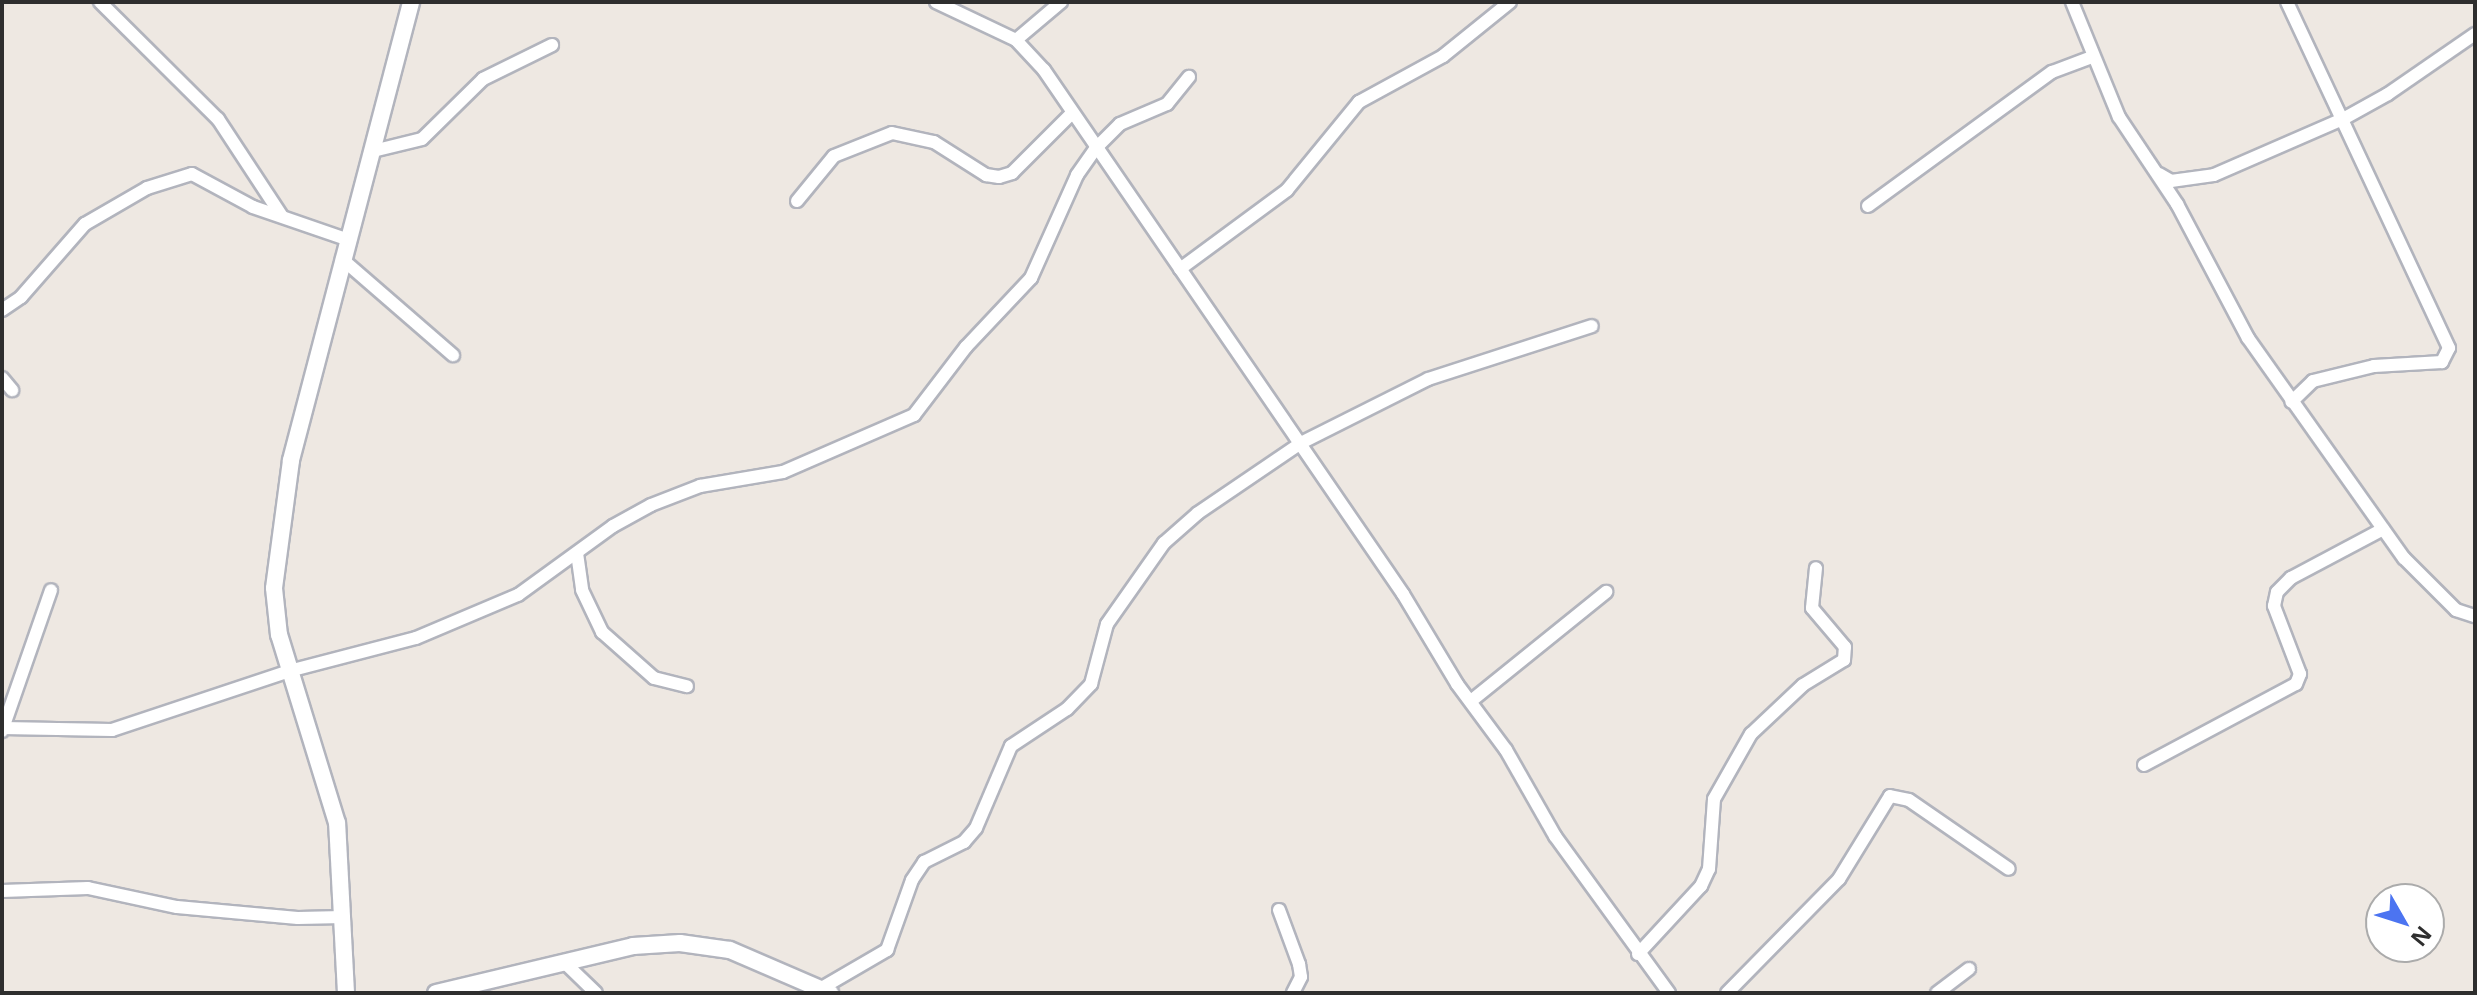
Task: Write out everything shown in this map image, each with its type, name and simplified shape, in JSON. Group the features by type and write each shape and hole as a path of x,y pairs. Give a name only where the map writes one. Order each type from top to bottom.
{"street":[{"path":"100,2 218,119 281,215"},
{"path":"346,993 337,823 289,671 274,588 278,534 346,239 373,151 411,2"},
{"path":"936,2 1016,40 1072,113 1301,443 1471,701 1555,836 1669,993"},
{"path":"1016,40 1061,2"},
{"path":"1180,269 1287,190 1359,102 1443,56 1510,2"},
{"path":"2072,2 2119,117 2177,204 2248,338 2383,529 2456,610 2475,616"},
{"path":"2287,2 2445,338 2448,356 2442,362 2333,375 2313,381 2291,402"},
{"path":"2154,171 2171,181 2191,182 2343,119 2388,94 2475,34"},
{"path":"373,151 422,139 483,79 552,45"},
{"path":"1868,206 2052,72 2092,57"},
{"path":"51,590 2,730 112,730 289,671 433,631 518,595 613,526 677,494 783,472 914,415 966,347 1031,278 1077,175 1096,148 1120,124 1167,104 1189,77"},
{"path":"797,201 834,156 892,133 934,142 986,175 999,177 1012,173 1072,113"},
{"path":"2,310 21,297 85,224 147,188 192,174 253,207 346,239"},
{"path":"342,259 453,355"},
{"path":"436,993 633,946 680,943 730,950 825,991 887,950 912,880 924,862 964,842 976,828 1011,746 1067,709 1091,684 1107,624 1164,543 1233,487 1301,443 1428,379 1592,326"},
{"path":"2,378 12,390"},
{"path":"2144,765 2296,684 2300,674 2274,606 2277,592 2291,578 2383,529"},
{"path":"577,553 582,590 602,632 654,678 687,686"},
{"path":"1638,954 1701,886 1709,869 1714,799 1751,734 1803,685 1844,660 1845,647 1812,608 1816,568"},
{"path":"1471,701 1606,592"},
{"path":"1727,993 1839,879 1890,796 1909,800 2009,869"},
{"path":"2,891 88,888 177,907 298,918 343,917"},
{"path":"1279,910 1299,964 1301,977 1293,993"},
{"path":"565,963 596,993"},
{"path":"1937,993 1969,969"}]}
